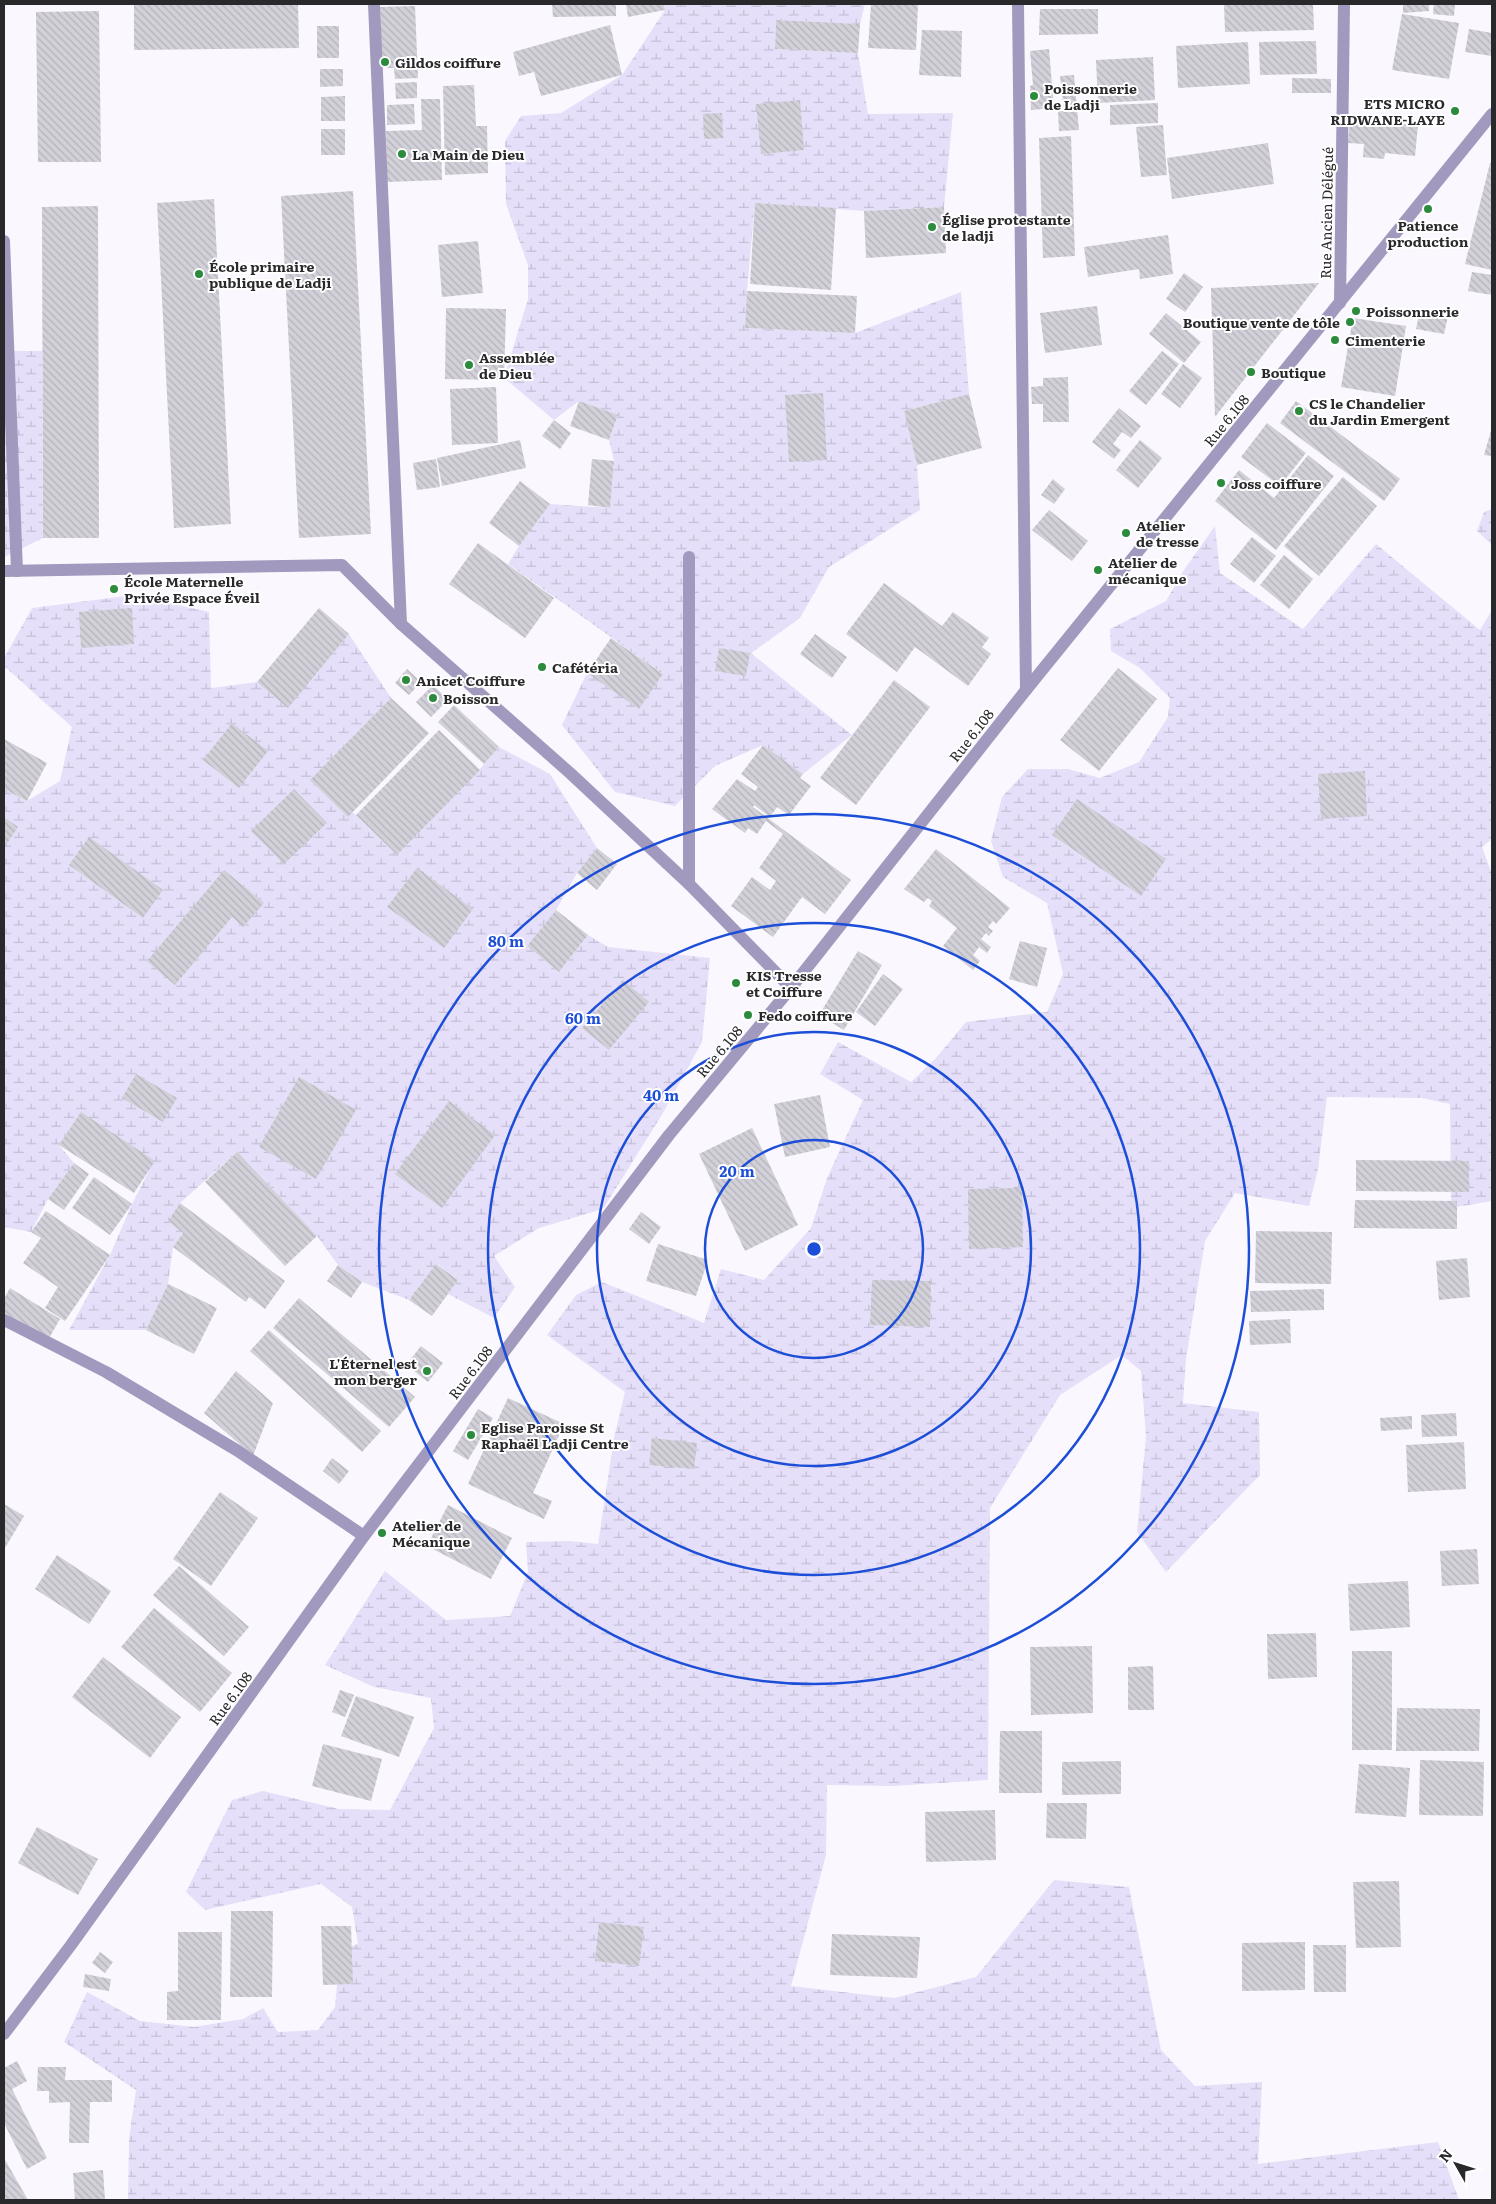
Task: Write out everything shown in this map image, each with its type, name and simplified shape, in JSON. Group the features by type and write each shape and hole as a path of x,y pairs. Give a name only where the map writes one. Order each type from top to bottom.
{"street":[{"path":"374,4 401,624"},
{"path":"1018,4 1026,690"},
{"name":"Rue Ancien Délégué","path":"1340,303 1344,4"},
{"name":"Rue 6.108","path":"4,2034 71,1945 364,1536 669,1135 791,988 1026,690 1492,114"},
{"path":"4,241 17,571"},
{"path":"689,557 689,884"},
{"path":"4,571 342,565 401,624 570,773 689,884 791,988"},
{"path":"4,1320 106,1372 238,1451 364,1536"}],"green space":[{"path":"664,4 865,4 860,24 776,20 775,49 858,53 868,114 953,113 944,207 864,211 755,203 745,328 855,333 961,292 969,394 904,411 917,465 920,510 829,567 800,618 751,653 852,735 803,774 763,745 715,766 675,806 615,792 562,725 587,673 639,708 663,674 508,564 550,504 610,508 614,461 609,440 618,416 579,401 554,420 504,378 528,299 528,265 506,204 505,141 521,116 561,113 622,75 665,10"},
{"path":"4,351 42,351 43,538 4,557"},
{"path":"1492,509 1492,545 1477,531 1484,512"},
{"path":"1215,526 1220,573 1303,629 1376,544 1480,630 1492,610 1492,839 1482,847 1492,874 1492,1201 1451,1208 1450,1104 1422,1098 1327,1097 1318,1169 1309,1206 1235,1193 1205,1241 1186,1359 1183,1403 1259,1412 1260,1475 1166,1572 1137,1532 1146,1437 1141,1371 1122,1355 1060,1395 990,1508 988,1780 892,1786 827,1785 826,1855 791,1986 894,1998 976,1977 1054,1880 1129,1887 1161,2050 1195,2086 1262,2082 1258,2164 1438,2142 1459,2200 128,2200 129,2139 136,2090 64,2042 87,1992 140,2021 194,2027 243,2019 263,2008 278,2032 318,2030 335,2007 340,1950 358,1944 352,1907 321,1884 205,1910 186,1892 232,1800 263,1791 339,1809 390,1810 434,1728 431,1698 374,1687 325,1665 385,1571 446,1620 510,1616 528,1572 526,1542 569,1541 598,1544 614,1438 625,1392 547,1335 576,1295 602,1282 704,1323 721,1269 764,1280 811,1228 827,1178 863,1100 820,1074 838,1042 911,1082 936,1058 966,1022 1047,1012 1063,974 1047,903 1003,877 991,841 1002,797 1028,769 1068,769 1100,778 1139,762 1168,717 1170,698 1140,668 1111,651 1110,629 1166,601 1184,570"},
{"path":"134,595 209,612 211,688 257,682 288,707 349,634 391,698 311,780 356,815 397,855 499,747 550,774 597,848 577,873 556,910 527,946 559,972 588,935 608,947 710,958 702,1042 663,1113 603,1209 539,1228 494,1256 515,1287 494,1318 448,1294 458,1280 437,1264 409,1300 362,1282 338,1265 317,1236 237,1152 180,1203 168,1221 183,1233 173,1247 168,1284 146,1330 69,1330 110,1255 132,1204 154,1161 59,1145 74,1163 48,1199 31,1232 4,1227 4,789 27,801 60,781 72,727 4,666 4,658 32,608"}],"building":[{"path":"134,4 298,4 299,48 134,50"},
{"path":"552,4 616,4 616,16 553,17"},
{"path":"626,4 664,4 665,10 628,17"},
{"path":"871,4 918,4 916,50 868,48"},
{"path":"1224,4 1313,4 1314,30 1225,32"},
{"path":"1403,4 1429,4 1429,11 1403,13"},
{"path":"1434,4 1455,4 1454,16 1433,14"},
{"path":"415,6 418,78 395,79 394,68 382,68 380,7"},
{"path":"1040,9 1098,9 1098,34 1039,35"},
{"path":"99,11 101,162 38,162 36,12"},
{"path":"1402,14 1459,23 1449,79 1392,70"},
{"path":"776,20 860,24 858,53 775,49"},
{"path":"610,25 622,75 541,96 534,72 519,76 513,52"},
{"path":"317,26 339,26 339,58 317,58"},
{"path":"1469,29 1492,33 1492,56 1465,52"},
{"path":"922,30 962,31 961,77 919,75"},
{"path":"1316,41 1317,74 1260,75 1259,42"},
{"path":"1248,42 1250,84 1178,88 1176,46"},
{"path":"1049,49 1054,108 1031,110 1030,86 1033,85 1030,51"},
{"path":"1153,57 1155,100 1098,103 1096,60"},
{"path":"320,69 343,69 343,86 320,87"},
{"path":"1074,75 1079,130 1059,131 1058,111 1064,111 1060,76"},
{"path":"1292,78 1331,79 1331,93 1292,93"},
{"path":"417,82 417,98 396,99 395,83"},
{"path":"474,85 476,126 487,126 488,173 445,175 443,86"},
{"path":"345,96 345,121 321,121 321,97"},
{"path":"421,99 440,99 442,180 387,182 386,131 422,130"},
{"path":"800,100 804,150 761,154 756,104"},
{"path":"1158,103 1158,123 1110,125 1110,105"},
{"path":"414,104 415,124 387,125 387,105"},
{"path":"722,113 723,138 704,139 703,114"},
{"path":"1350,119 1418,125 1415,156 1385,153 1384,159 1363,157 1364,144 1348,143"},
{"path":"1163,125 1167,175 1141,177 1136,127"},
{"path":"321,129 345,129 345,155 321,155"},
{"path":"1071,136 1075,256 1043,258 1039,138"},
{"path":"1268,143 1274,184 1172,199 1167,158"},
{"path":"1490,163 1492,163 1492,270 1465,264"},
{"path":"353,191 371,534 299,538 281,196"},
{"path":"214,199 231,524 174,528 157,203"},
{"path":"755,203 836,208 831,290 750,284"},
{"path":"98,206 99,538 43,538 42,207"},
{"path":"944,207 946,253 866,258 864,211"},
{"path":"1168,235 1173,274 1140,279 1139,269 1088,277 1084,247"},
{"path":"478,241 483,293 442,297 438,245"},
{"path":"1472,272 1492,275 1492,295 1468,291"},
{"path":"1184,273 1203,287 1185,312 1166,299"},
{"path":"1319,283 1215,417 1211,288"},
{"path":"747,291 857,296 855,333 745,328"},
{"path":"1097,306 1102,345 1045,353 1040,313"},
{"path":"446,308 506,309 504,380 445,379"},
{"path":"1420,310 1448,316 1444,334 1416,329"},
{"path":"1166,313 1201,342 1184,363 1149,334"},
{"path":"1353,318 1406,326 1395,396 1341,387"},
{"path":"1162,351 1179,364 1146,405 1129,391"},
{"path":"1183,364 1202,378 1180,408 1161,394"},
{"path":"1068,377 1069,422 1043,422 1043,404 1032,404 1031,387 1043,386 1043,378"},
{"path":"496,387 498,443 452,445 450,389"},
{"path":"823,393 827,460 789,462 785,395"},
{"path":"969,394 982,448 917,465 904,411"},
{"path":"579,401 618,415 609,440 570,426"},
{"path":"1296,401 1400,479 1384,501 1280,423"},
{"path":"1119,408 1141,426 1131,438 1122,432 1113,444 1121,450 1114,459 1092,442"},
{"path":"554,420 571,433 560,449 542,436"},
{"path":"1267,423 1306,453 1280,486 1241,457"},
{"path":"1492,427 1492,456 1484,455"},
{"path":"520,440 526,468 442,486 437,458"},
{"path":"1140,440 1162,458 1138,488 1116,470"},
{"path":"1308,455 1334,476 1276,550 1215,501 1239,470 1274,498"},
{"path":"436,459 440,487 417,490 413,463"},
{"path":"592,459 614,461 610,508 588,505"},
{"path":"1343,477 1377,506 1319,576 1284,546"},
{"path":"1053,479 1065,489 1054,504 1041,495"},
{"path":"520,481 550,504 519,546 489,523"},
{"path":"1049,510 1088,541 1072,561 1032,530"},
{"path":"1252,537 1276,556 1254,583 1230,564"},
{"path":"478,543 554,598 525,638 449,584"},
{"path":"1284,555 1313,579 1289,609 1260,585"},
{"path":"884,583 942,626 953,612 989,638 982,647 991,654 968,686 915,647 897,672 846,634"},
{"path":"132,608 134,644 81,648 79,612"},
{"path":"319,608 349,634 288,708 257,682"},
{"path":"815,634 847,657 832,678 800,654"},
{"path":"611,638 663,674 639,709 587,673"},
{"path":"719,648 750,653 746,676 715,671"},
{"path":"1118,668 1157,699 1099,771 1060,740"},
{"path":"407,669 421,682 409,695 395,683"},
{"path":"894,680 930,707 856,805 820,778"},
{"path":"433,685 448,700 431,717 416,702"},
{"path":"391,698 429,733 348,817 310,780"},
{"path":"454,705 499,747 484,764 438,722"},
{"path":"232,723 268,751 239,788 203,760"},
{"path":"439,730 480,770 397,855 356,815"},
{"path":"4,739 47,763 27,801 4,789"},
{"path":"763,745 803,774 800,778 811,786 789,815 777,807 770,817 754,805 753,807 851,880 825,914 802,897 773,937 731,906 752,877 770,890 776,881 759,868 783,834 766,821 757,834 748,828 745,833 712,809 737,779 755,791 758,787 741,774"},
{"path":"1365,771 1367,816 1321,819 1318,774"},
{"path":"294,789 327,823 284,864 251,831"},
{"path":"1077,799 1166,859 1141,896 1052,835"},
{"path":"4,817 18,827 4,848"},
{"path":"89,837 163,890 143,918 69,865"},
{"path":"597,848 617,864 597,890 577,873"},
{"path":"936,849 1010,908 996,924 993,921 988,927 993,931 989,936 986,933 981,939 991,947 987,953 979,947 973,955 980,961 973,970 943,946 957,928 929,906 932,901 928,898 924,902 904,889"},
{"path":"417,868 473,909 444,948 387,907"},
{"path":"224,870 264,903 243,927 232,917 175,985 147,961"},
{"path":"556,910 588,935 559,972 527,946"},
{"path":"1020,941 1047,948 1037,987 1009,979"},
{"path":"858,951 882,965 844,1030 819,1015"},
{"path":"883,974 903,989 875,1026 856,1012"},
{"path":"623,980 649,1002 609,1050 582,1028"},
{"path":"136,1074 177,1098 163,1122 122,1098"},
{"path":"299,1077 356,1110 316,1179 259,1147"},
{"path":"820,1095 830,1147 785,1157 774,1104"},
{"path":"449,1101 495,1135 442,1208 395,1174"},
{"path":"81,1112 155,1161 134,1193 59,1145"},
{"path":"752,1128 798,1225 745,1251 699,1154"},
{"path":"237,1152 317,1236 285,1266 205,1182"},
{"path":"1356,1160 1469,1161 1469,1192 1356,1191"},
{"path":"74,1163 89,1174 64,1210 48,1199"},
{"path":"94,1177 132,1204 110,1235 72,1208"},
{"path":"1022,1188 1023,1247 969,1249 968,1189"},
{"path":"1355,1200 1457,1201 1457,1229 1354,1228"},
{"path":"180,1203 285,1281 265,1309 249,1297 246,1302 173,1247 183,1233 168,1221"},
{"path":"46,1211 110,1255 65,1321 45,1308 58,1287 23,1263 41,1238 31,1232"},
{"path":"641,1212 661,1227 649,1244 629,1229"},
{"path":"1256,1231 1332,1232 1331,1284 1255,1283"},
{"path":"658,1244 708,1260 696,1296 646,1281"},
{"path":"1467,1258 1470,1297 1439,1300 1436,1261"},
{"path":"436,1264 458,1280 432,1316 409,1300"},
{"path":"338,1265 362,1282 351,1298 327,1281"},
{"path":"872,1280 931,1281 930,1327 870,1325"},
{"path":"168,1284 217,1308 194,1354 146,1330"},
{"path":"10,1288 60,1319 48,1340 4,1313 4,1299"},
{"path":"1324,1289 1324,1310 1251,1312 1250,1291"},
{"path":"299,1298 415,1397 389,1427 273,1328"},
{"path":"1290,1319 1291,1343 1250,1345 1249,1321"},
{"path":"269,1330 381,1431 362,1452 250,1351"},
{"path":"421,1346 443,1363 428,1382 406,1365"},
{"path":"236,1371 273,1403 253,1456 204,1413"},
{"path":"508,1398 564,1424 533,1493 552,1501 544,1519 468,1484"},
{"path":"478,1409 493,1418 468,1460 453,1451"},
{"path":"1456,1413 1457,1436 1422,1437 1421,1415"},
{"path":"1412,1416 1412,1429 1381,1431 1380,1418"},
{"path":"652,1438 697,1443 694,1469 649,1465"},
{"path":"1464,1442 1466,1489 1408,1492 1406,1445"},
{"path":"332,1458 349,1471 339,1484 323,1471"},
{"path":"220,1492 258,1518 211,1586 173,1559"},
{"path":"4,1504 24,1516 5,1548 4,1547"},
{"path":"448,1505 512,1538 491,1579 427,1546"},
{"path":"1477,1549 1479,1584 1442,1586 1440,1551"},
{"path":"57,1555 111,1591 89,1624 35,1589"},
{"path":"179,1566 249,1627 224,1656 153,1595"},
{"path":"1408,1581 1410,1627 1350,1631 1348,1584"},
{"path":"154,1608 232,1673 200,1712 121,1647"},
{"path":"1316,1633 1317,1677 1268,1679 1267,1634"},
{"path":"1092,1646 1093,1713 1031,1715 1030,1647"},
{"path":"1352,1651 1392,1651 1392,1750 1352,1750"},
{"path":"103,1657 181,1717 150,1758 72,1697"},
{"path":"1153,1666 1154,1710 1128,1710 1128,1667"},
{"path":"340,1690 354,1695 345,1717 332,1712"},
{"path":"356,1696 414,1717 399,1757 341,1736"},
{"path":"1397,1708 1480,1709 1479,1751 1396,1751"},
{"path":"1000,1731 1042,1731 1042,1793 999,1793"},
{"path":"323,1744 382,1759 371,1801 312,1786"},
{"path":"1420,1760 1484,1762 1483,1816 1419,1815"},
{"path":"1121,1761 1121,1794 1062,1795 1062,1762"},
{"path":"1359,1764 1410,1768 1406,1817 1355,1813"},
{"path":"1047,1803 1087,1803 1086,1839 1046,1838"},
{"path":"995,1810 996,1860 926,1862 925,1812"},
{"path":"37,1827 98,1859 78,1895 18,1863"},
{"path":"1399,1881 1401,1947 1356,1948 1353,1882"},
{"path":"231,1911 273,1911 272,1997 230,1997"},
{"path":"599,1922 644,1927 639,1966 595,1961"},
{"path":"321,1926 351,1926 353,1984 323,1985"},
{"path":"178,1932 222,1932 221,2020 167,2020 167,1992 178,1991"},
{"path":"832,1934 920,1937 917,1978 830,1975"},
{"path":"1305,1942 1305,1990 1242,1991 1242,1943"},
{"path":"1313,1945 1346,1945 1346,1992 1314,1992"},
{"path":"100,1952 113,1962 105,1973 92,1963"},
{"path":"85,1974 111,1979 109,1991 83,1987"},
{"path":"17,2061 27,2081 12,2089 47,2158 27,2169 4,2123 4,2068"},
{"path":"38,2067 66,2067 65,2080 112,2080 112,2102 90,2102 89,2143 69,2143 70,2102 49,2103 49,2091 37,2091"},
{"path":"4,2158 28,2200 6,2200 4,2196"},
{"path":"103,2170 105,2200 75,2200 73,2173"}],"place":[{"name":"Gildos coiffure","path":"385,62"},
{"name":"Poissonnerie de Ladji","path":"1034,96"},
{"name":"ETS MICRO RIDWANE-LAYE","path":"1455,111"},
{"name":"La Main de Dieu","path":"402,154"},
{"name":"Patience production","path":"1428,209"},
{"name":"Église protestante de ladji","path":"932,227"},
{"name":"École primaire publique de Ladji","path":"199,274"},
{"name":"Poissonnerie","path":"1356,311"},
{"name":"Boutique vente de tôle","path":"1350,322"},
{"name":"Cimenterie","path":"1335,340"},
{"name":"Assemblée de Dieu","path":"469,365"},
{"name":"Boutique","path":"1251,372"},
{"name":"CS le Chandelier du Jardin Emergent","path":"1299,411"},
{"name":"Joss coiffure","path":"1221,483"},
{"name":"Atelier de tresse","path":"1126,533"},
{"name":"Atelier de mécanique","path":"1098,570"},
{"name":"École Maternelle Privée Espace Éveil","path":"114,589"},
{"name":"Cafétéria","path":"542,667"},
{"name":"Anicet Coiffure","path":"406,680"},
{"name":"Boisson","path":"433,698"},
{"name":"KIS Tresse et Coiffure","path":"736,983"},
{"name":"Fedo coiffure","path":"748,1015"},
{"name":"L'Éternel est mon berger","path":"427,1371"},
{"name":"Eglise Paroisse St Raphaël Ladji Centre","path":"471,1435"},
{"name":"Atelier de Mécanique","path":"382,1533"}]}
